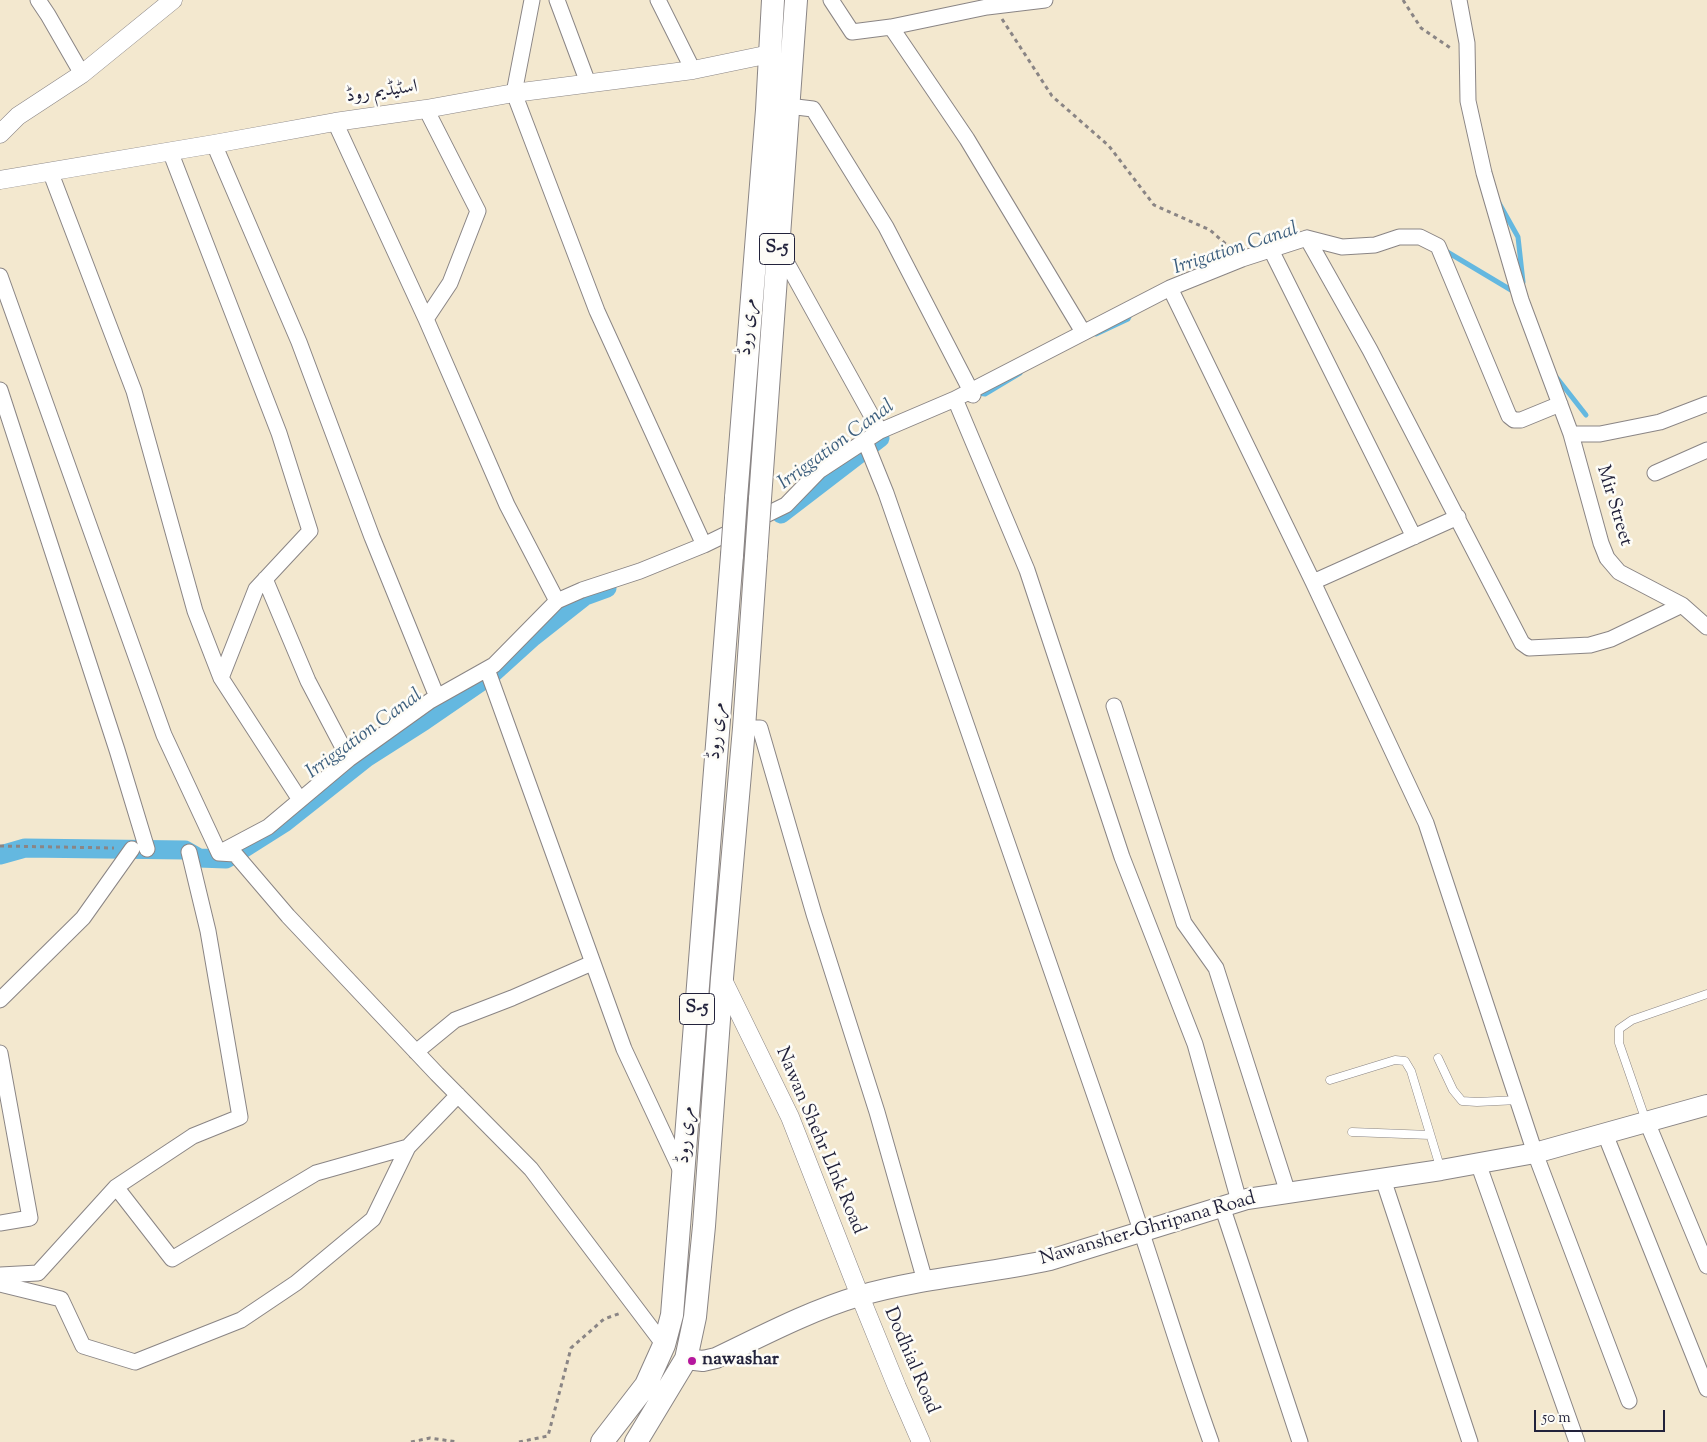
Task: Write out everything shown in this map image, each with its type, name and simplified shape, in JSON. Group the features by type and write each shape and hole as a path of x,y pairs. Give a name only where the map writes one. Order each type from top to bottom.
{"main road":[{"name":"مری روڈ","path":"636,1442 686,1360 695,1317 704,1226 722,978 744,728 760,499 771,234 770,54 774,0"},
{"name":"مری روڈ","path":"602,1442 646,1385 664,1345 672,1315 736,498 788,106 796,0"},
{"name":"Nawansher-Ghripana Road","path":"686,1360 703,1361 716,1358 833,1305 860,1296 925,1281 1040,1262 1230,1203 1441,1170 1535,1153 1707,1105"}],"street":[{"path":"38,0 82,74"},
{"path":"0,134 18,116 82,74 173,0"},
{"path":"532,0 514,93 597,311 704,545"},
{"path":"557,0 588,83"},
{"path":"658,0 693,70"},
{"path":"831,0 852,32 994,6 1045,0"},
{"name":"Mir Street","path":"1459,0 1467,43 1468,101 1484,173 1521,300 1571,434 1607,558 1619,572 1682,605 1707,627"},
{"path":"891,26 967,139 1083,332"},
{"name":"اسٹیڈیم روڈ","path":"0,180 514,93 693,70 770,54"},
{"path":"788,106 813,109 886,227 972,393"},
{"path":"426,109 478,211 450,283 426,318"},
{"path":"335,122 426,318 508,505 558,601"},
{"path":"214,144 299,342 372,537 437,697"},
{"path":"170,151 279,434 310,531 256,589 221,678"},
{"path":"50,171 134,391 195,611 221,678 300,800"},
{"path":"771,234 880,431"},
{"path":"219,853 268,828 349,758 437,697 494,665 558,601 582,590 640,571 704,545 786,505 819,471 880,431 972,393 1083,332 1170,288 1242,259 1306,238 1342,247 1374,245 1399,237 1420,237 1438,246 1508,416 1514,420 1521,420 1560,404"},
{"path":"1306,238 1370,350 1522,643 1529,648 1590,645 1611,639 1682,605"},
{"path":"1270,250 1414,537"},
{"path":"0,276 164,735 219,853"},
{"path":"1170,288 1426,823 1535,1153 1629,1401"},
{"path":"0,390 117,750 139,849 84,918 0,1000"},
{"path":"955,399 1027,570 1122,857 1195,1044 1230,1203 1300,1442"},
{"path":"1571,434 1600,434 1660,422 1707,404"},
{"path":"865,441 889,502 1142,1231 1183,1365 1211,1442"},
{"path":"1655,472 1707,450"},
{"path":"1312,582 1458,517"},
{"path":"265,579 308,681 349,758"},
{"path":"487,669 624,1048 683,1176"},
{"path":"1114,706 1184,923 1216,968 1288,1193"},
{"path":"744,728 760,728 814,914 877,1112 925,1281"},
{"path":"0,1275 38,1273 116,1187 193,1136 240,1117 208,931 189,852"},
{"path":"219,853 235,854 288,916 416,1052 531,1169 664,1345"},
{"path":"416,1052 455,1020 512,998 592,963"},
{"name":"Nawan Shehr LInk Road","path":"722,978 790,1117 860,1296"},
{"path":"0,1053 30,1218 0,1223"},
{"path":"0,1284 61,1299 83,1346 135,1362 241,1320 296,1283 373,1219 408,1148 458,1095"},
{"path":"1647,1122 1707,1266"},
{"path":"1605,1134 1707,1389"},
{"path":"116,1187 172,1259 316,1174 408,1148"},
{"path":"1478,1163 1577,1442"},
{"path":"1383,1179 1470,1442"},
{"name":"Dodhial Road","path":"860,1296 921,1442"}],"lane":[{"path":"1647,1122 1619,1043 1619,1029 1632,1020 1707,994"},
{"path":"1438,1058 1453,1090 1462,1101 1518,1100"},
{"path":"1330,1080 1395,1060 1405,1061 1411,1071 1441,1170"},
{"path":"1352,1132 1430,1135"}],"path":[{"path":"1403,0 1422,28 1467,59"},
{"path":"994,6 1052,96 1109,146 1154,205 1210,230 1242,259"},
{"path":"0,846 139,849"},
{"path":"519,1442 548,1436 571,1348 604,1319 635,1308"},
{"path":"411,1442 430,1438 457,1442"}],"waterway":[{"name":"Irrigation Canal","path":"1499,203 1518,237 1523,282"},
{"name":"Irrigation Canal","path":"1444,250 1516,293"},
{"name":"Irrigation Canal","path":"1096,334 1128,319 1132,311"},
{"name":"Irrigation Canal","path":"977,393 985,394 1020,373"},
{"name":"Irrigation Canal","path":"1557,378 1586,415"},
{"name":"Irriggation Canal","path":"781,514 880,438"},
{"name":"Irriggation Canal","path":"0,855 25,848 185,850 199,858 226,859 284,823 366,758 491,675 533,637 585,596 607,588"}],"place":[{"name":"nawashar","path":"692,1361"}]}
